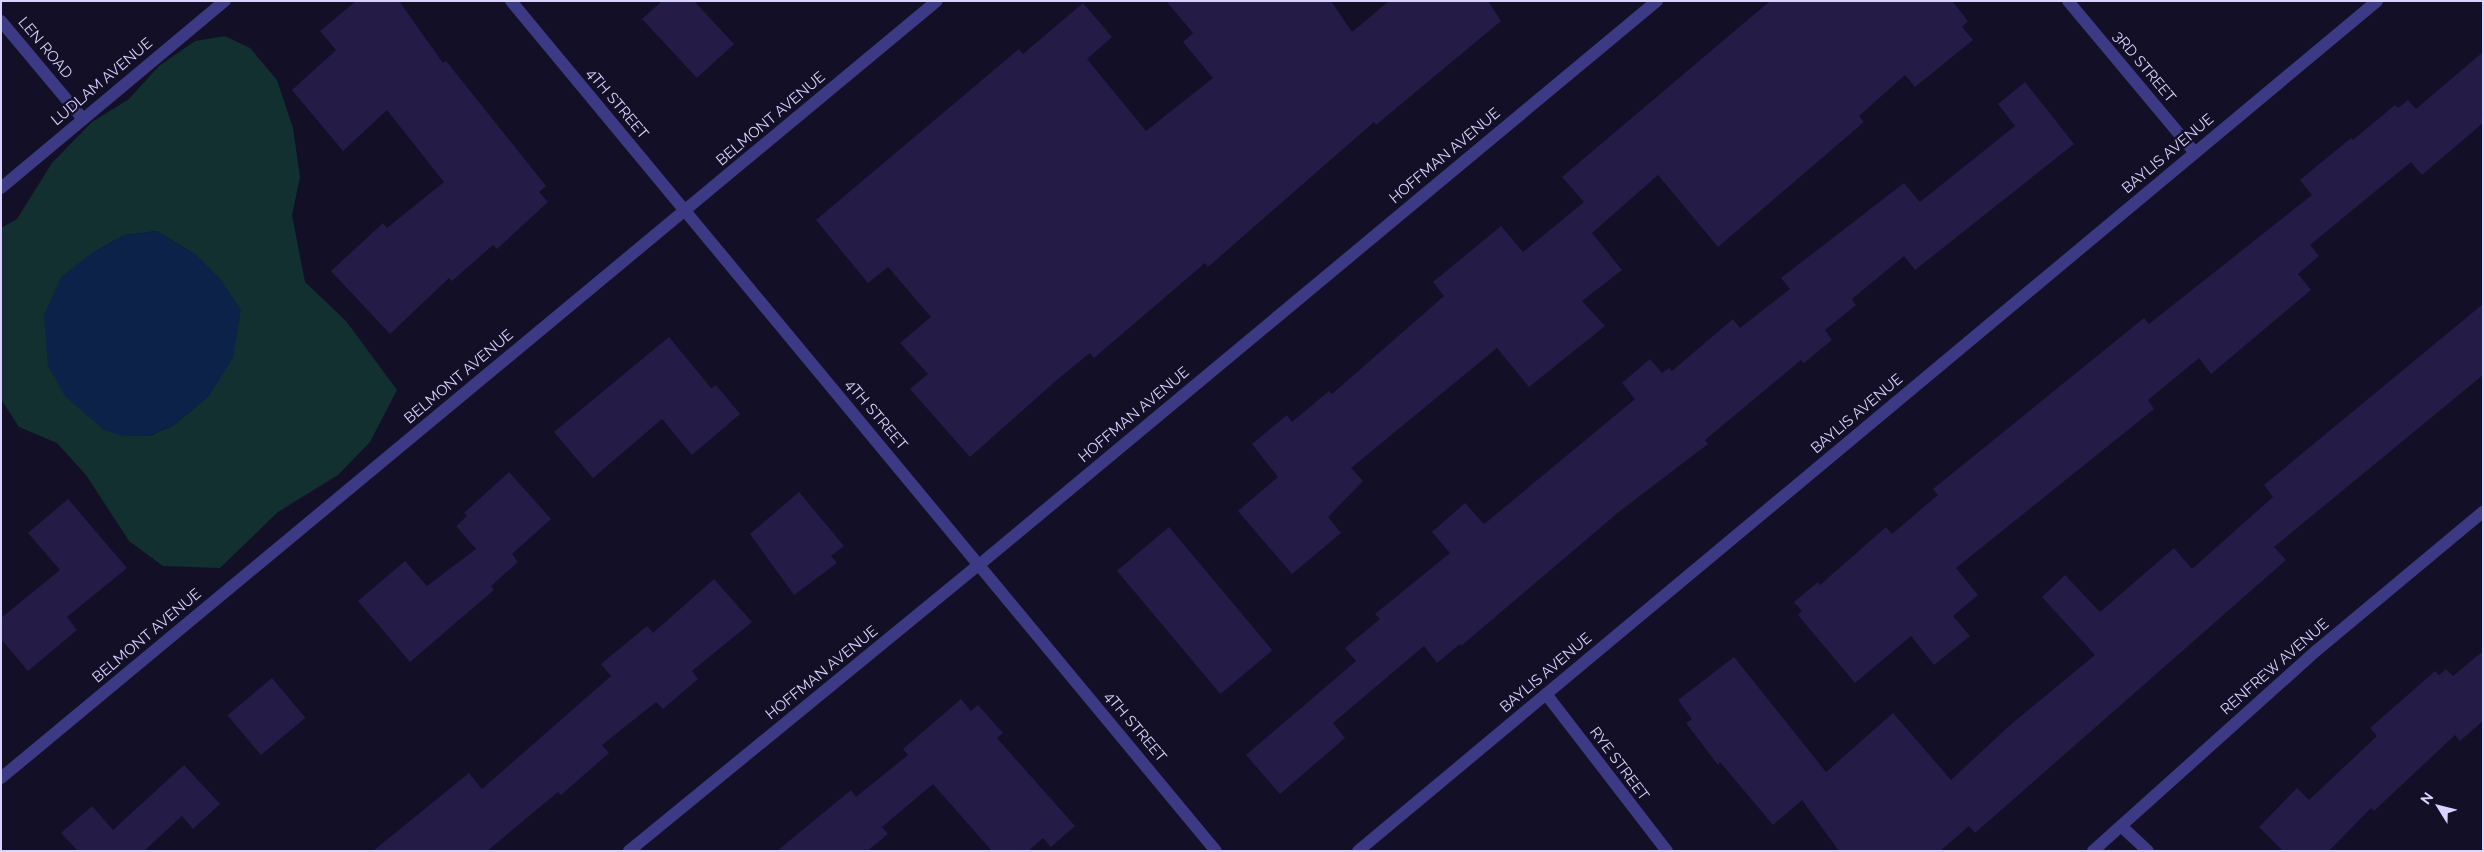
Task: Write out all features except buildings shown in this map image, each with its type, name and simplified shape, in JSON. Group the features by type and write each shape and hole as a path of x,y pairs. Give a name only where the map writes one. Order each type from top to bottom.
{"street":[{"name":"LUDLAM AVENUE","path":"1,188 225,1"},
{"name":"4TH STREET","path":"511,1 1216,851"},
{"name":"BELMONT AVENUE","path":"1,778 937,1"},
{"name":"HOFFMAN AVENUE","path":"629,851 979,565 1657,1"},
{"name":"3RD STREET","path":"2068,1 2195,153"},
{"name":"BAYLIS AVENUE","path":"1358,851 2378,1"},
{"name":"LEN ROAD","path":"1,21 83,119"},
{"name":"RENFREW AVENUE","path":"2093,851 2316,651 2483,512"},
{"name":"RYE STREET","path":"1546,694 1667,851"},
{"path":"2121,826 2148,851"}],"green space":[{"path":"225,36 250,48 277,80 293,128 300,177 292,215 305,282 346,321 397,390 370,442 338,475 278,512 220,568 163,566 129,541 86,475 57,443 19,427 1,399 1,228 17,219 52,163 92,122 129,99 159,66 195,41","holes":["157,231 196,255 222,281 209,396 174,425 150,436 92,253 125,235"]}],"water":[{"path":"157,231 196,255 222,281 241,310 233,358 209,396 174,425 150,436 122,436 104,430 65,396 48,366 44,315 61,277 92,253 125,235"}]}
